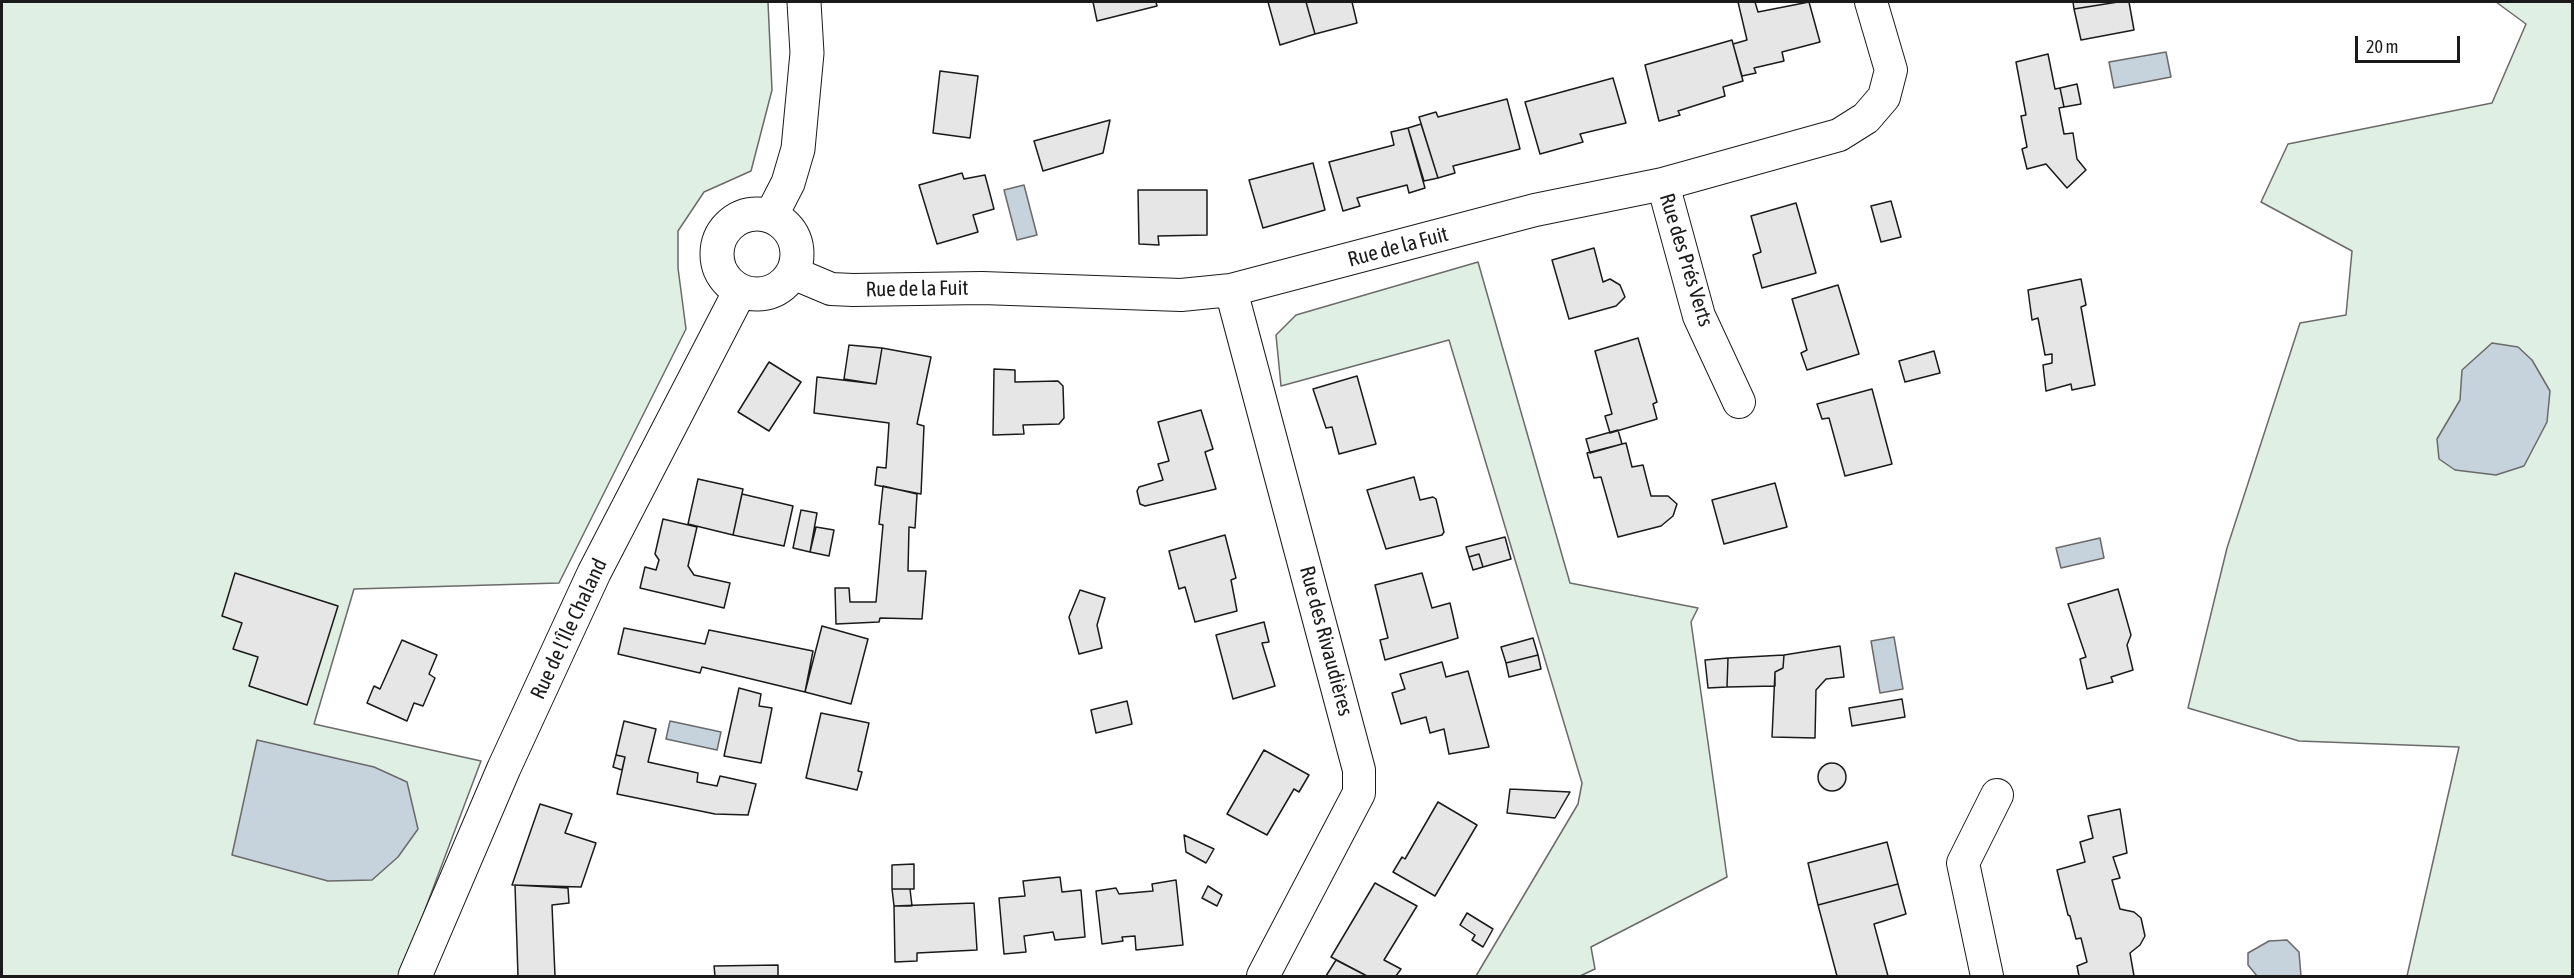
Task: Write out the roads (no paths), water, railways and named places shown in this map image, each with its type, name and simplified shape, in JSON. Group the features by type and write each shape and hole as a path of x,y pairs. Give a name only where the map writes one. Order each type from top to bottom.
{"street":[{"path":"771,216 788,183 798,149 807,53 804,2"},
{"name":"Rue de la Fuit","path":"793,273 831,289 853,290 982,288 1181,295 1231,290 1534,210 1663,184 1839,135 1866,118 1884,98 1891,70 1871,2"},
{"name":"Rue des Prés Verts","path":"1663,184 1699,316 1739,402"},
{"path":"757,213 771,216 788,228 795,242 798,258 793,273 783,285 770,293 754,295 740,291 724,278 718,265 716,253 721,235 728,225 740,217 757,213"},
{"name":"Rue des Rivaudières","path":"1231,290 1359,770 1359,793 1263,976"},
{"name":"Rue de l'Île Chaland","path":"415,976 504,768 594,573 636,497 740,291"},
{"path":"1987,976 1962,862 1997,795"}]}
